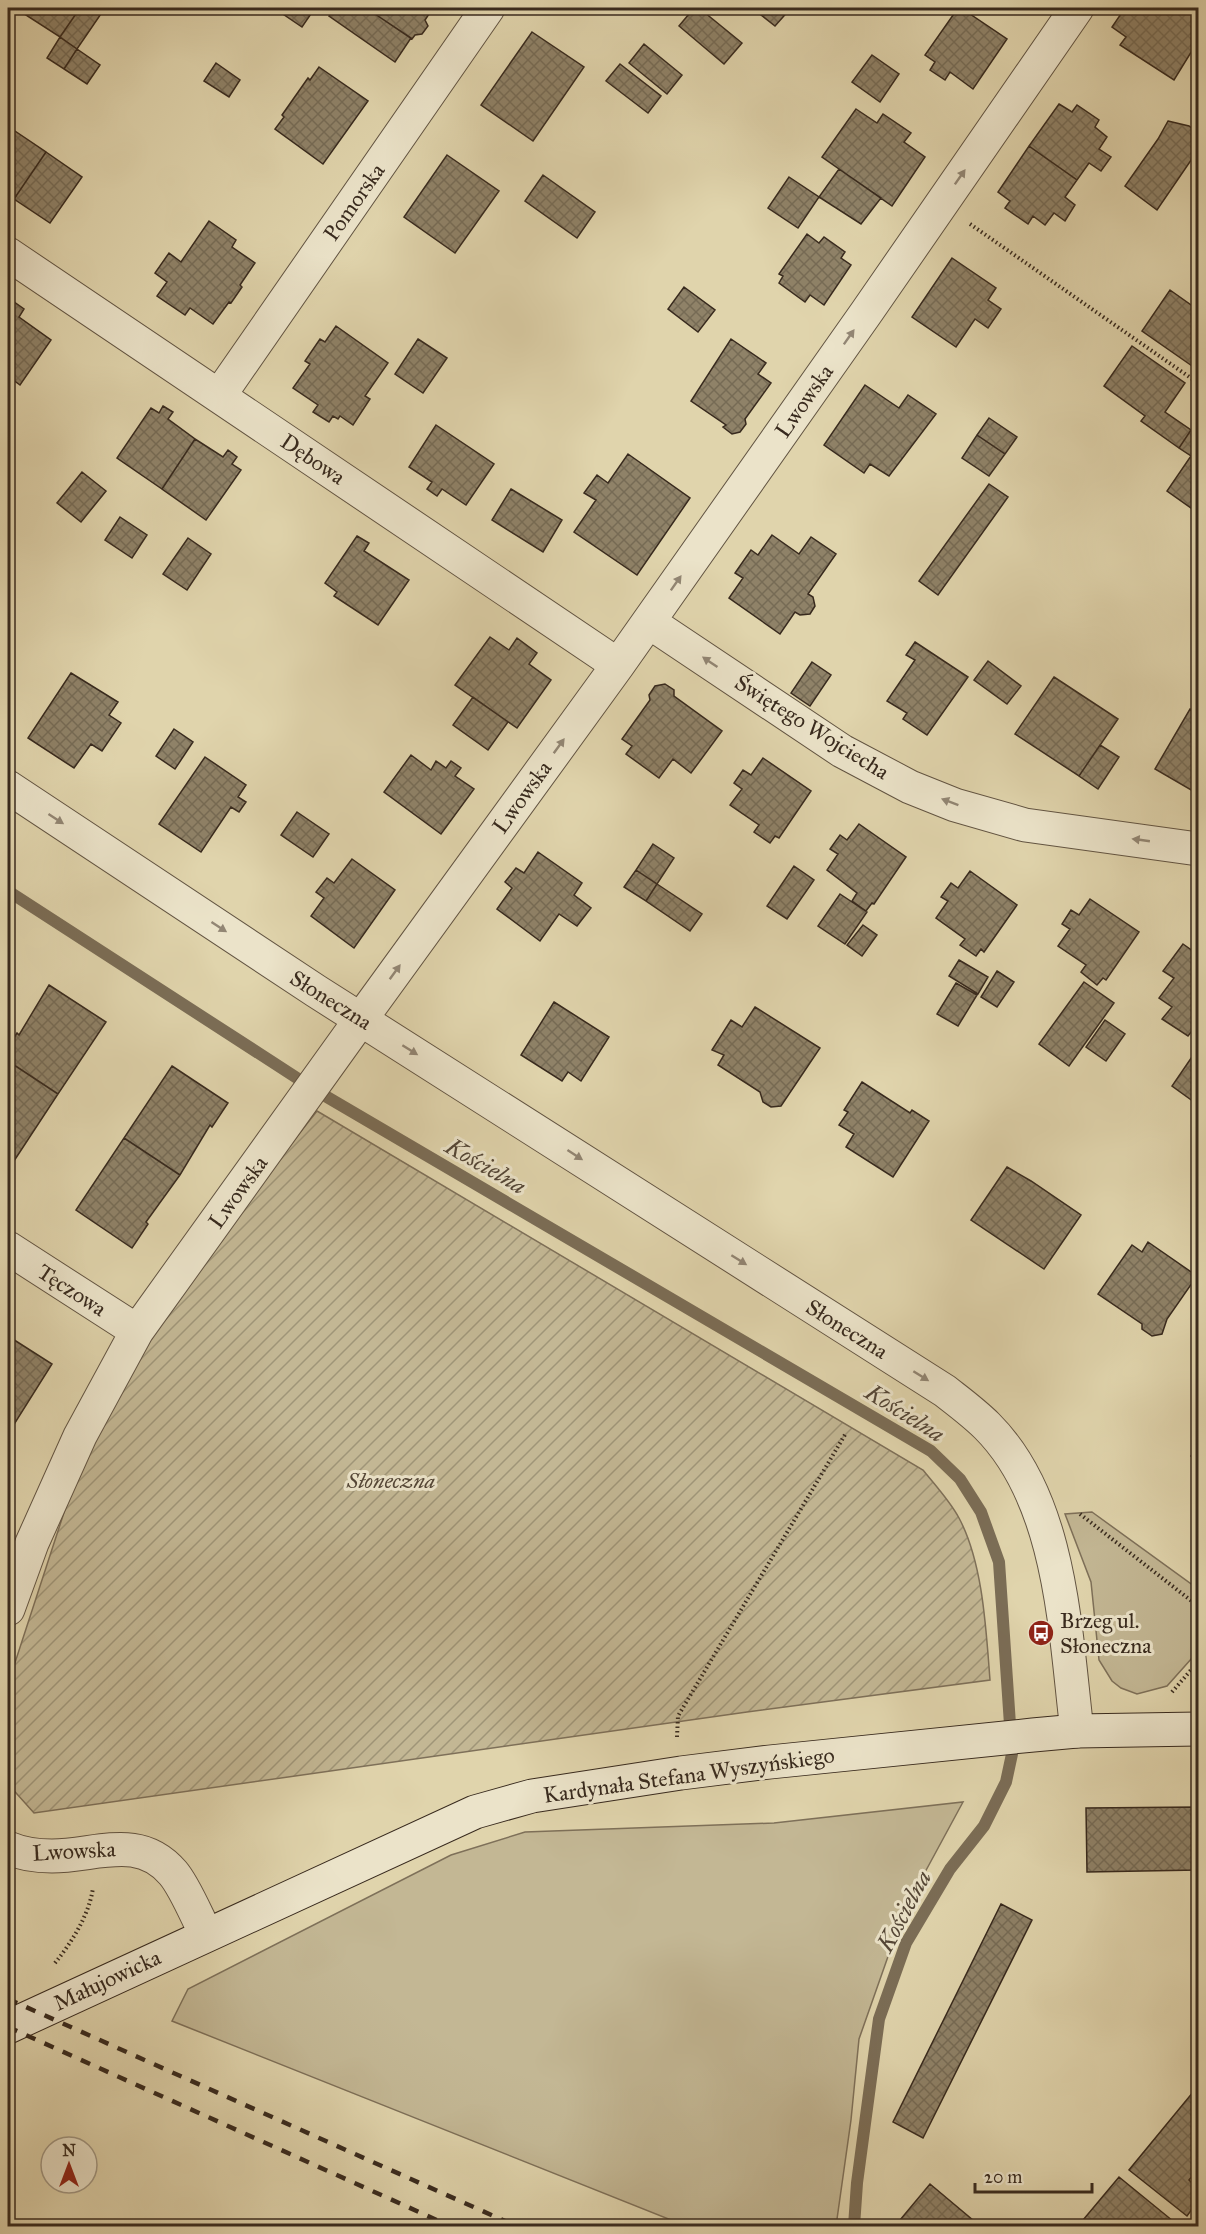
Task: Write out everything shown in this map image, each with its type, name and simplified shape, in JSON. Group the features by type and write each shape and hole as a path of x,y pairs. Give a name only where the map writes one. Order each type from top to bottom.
{"street":[{"name":"Pomorska","path":"219,396 488,8"},
{"name":"Lwowska","path":"8,1609 32,1543 80,1436 137,1331 618,665 1077,8"},
{"name":"Dębowa","path":"8,254 618,665"},
{"name":"Świętego Wojciecha","path":"649,621 842,751 910,787 955,805 1025,825 1198,849"},
{"name":"Słoneczna","path":"8,787 361,1019 945,1391 988,1426 1016,1463 1038,1509 1055,1560 1077,1731"},
{"name":"Tęczowa","path":"8,1248 137,1331"},
{"name":"Kardynała Stefana Wyszyńskiego","path":"206,1934 475,1812 532,1796 681,1773 981,1739 1196,1724"},
{"name":"Lwowska","path":"8,1848 22,1854 54,1856 126,1848 154,1856 174,1874 206,1934"},
{"name":"Małujowicka","path":"8,2027 206,1934"}],"path":[{"path":"942,203 1198,383"},
{"path":"677,1744 678,1716 846,1433"},
{"path":"1077,1512 1198,1606"},
{"path":"1165,1696 1173,1692 1191,1670"},
{"path":"48,1972 68,1946 91,1902 93,1884"}],"green space":[{"name":"Słoneczna","path":"317,1111 923,1470 959,1518 967,1536 982,1597 990,1680 34,1813 8,1784 8,1684 73,1485 143,1344 250,1196"},
{"path":"1092,1512 1198,1589 1198,1648 1167,1686 1137,1694 1121,1688 1112,1681 1099,1660 1091,1582 1065,1514"},
{"path":"963,1802 904,1911 859,2039 851,2120 836,2226 686,2226 172,2021 188,1989 451,1855 525,1832 774,1823"}],"building":[{"path":"15,8 80,8 60,37"},
{"path":"80,8 105,8 77,49 60,37"},
{"path":"274,8 315,8 302,27"},
{"path":"335,8 371,8 369,10 411,38 395,62 329,16"},
{"path":"371,8 433,8 425,20 428,26 422,34 415,35 412,39 369,10"},
{"path":"596,8 611,8 606,14"},
{"path":"694,8 699,8 742,43 724,64 679,26"},
{"path":"752,8 791,8 775,26"},
{"path":"958,8 1007,39 973,89 950,72 945,80 930,70 935,62 925,55"},
{"path":"1125,8 1198,8 1198,41 1174,80 1120,45 1126,37 1112,27"},
{"path":"532,32 584,67 533,141 481,105"},
{"path":"60,37 77,49 64,69 47,58"},
{"path":"644,44 682,75 667,94 629,63"},
{"path":"77,49 100,65 87,84 64,69"},
{"path":"872,55 899,74 880,102 852,82"},
{"path":"216,63 240,80 229,97 204,81"},
{"path":"620,64 661,96 648,113 606,81"},
{"path":"319,67 368,101 323,164 275,129 308,78 310,80"},
{"path":"1059,104 1072,112 1077,105 1099,120 1095,127 1107,137 1099,149 1111,157 1101,171 1089,163 1077,180 1029,146"},
{"path":"856,109 877,123 883,114 911,133 904,142 925,157 892,206 822,157"},
{"path":"1168,121 1189,126 1198,133 1198,150 1157,210 1125,186"},
{"path":"9,127 46,152 14,199 8,194"},
{"path":"1029,146 1077,180 1065,197 1075,205 1065,221 1054,213 1045,225 1033,216 1028,224 1005,208 1010,201 998,192"},
{"path":"46,152 82,177 50,223 14,199"},
{"path":"447,155 499,191 455,253 404,217"},
{"path":"839,169 881,198 861,224 819,197"},
{"path":"543,175 595,212 577,238 525,201"},
{"path":"789,177 819,197 798,228 768,208"},
{"path":"209,221 236,240 232,247 255,263 231,303 229,302 213,324 190,308 185,315 157,296 167,282 155,273 169,253 181,262"},
{"path":"807,234 819,243 824,237 845,252 841,258 851,265 824,305 810,295 805,302 779,283 783,276 779,274"},
{"path":"952,258 996,288 988,300 1001,309 988,328 975,319 956,347 912,317"},
{"path":"684,287 715,310 698,332 668,309"},
{"path":"1170,290 1198,310 1198,363 1195,368 1142,331"},
{"path":"10,299 24,309 19,317 51,340 20,385 8,376 8,302"},
{"path":"336,326 388,363 365,396 370,399 353,425 340,416 338,419 333,416 329,422 313,412 318,405 293,388 310,364 305,361 320,339 325,342"},
{"path":"418,339 447,358 423,393 395,374"},
{"path":"731,339 766,363 758,374 771,383 745,419 746,424 740,432 732,434 723,427 726,425 691,401"},
{"path":"1132,346 1185,383 1165,412 1191,430 1179,448 1141,421 1145,416 1104,386"},
{"path":"865,385 899,408 908,395 936,414 889,476 870,464 864,473 824,445"},
{"path":"163,406 173,412 168,419 195,439 162,489 117,458 151,408 159,413"},
{"path":"989,418 1017,437 1005,454 977,435"},
{"path":"436,425 494,464 466,505 442,489 437,496 427,489 432,482 409,467"},
{"path":"1191,430 1198,435 1198,513 1167,491 1191,456 1179,448"},
{"path":"977,435 1005,454 989,476 962,458"},
{"path":"195,439 223,457 228,450 237,457 232,464 241,470 206,520 162,489"},
{"path":"628,454 690,498 637,575 574,532 596,500 584,493 597,475 608,483"},
{"path":"82,472 106,491 81,522 57,503"},
{"path":"989,484 1008,497 938,595 919,581"},
{"path":"511,489 562,520 543,552 492,520"},
{"path":"120,517 147,535 132,558 105,540"},
{"path":"772,535 799,554 811,537 836,554 808,594 813,597 815,606 810,614 800,615 795,612 780,634 729,598 743,578 735,573 751,550 758,555"},
{"path":"357,536 369,543 364,551 409,580 378,625 334,596 337,592 325,583"},
{"path":"188,538 211,554 187,590 163,574"},
{"path":"490,637 509,650 517,638 537,653 529,664 551,680 517,728 455,685"},
{"path":"915,642 968,677 927,735 903,719 907,713 887,701 915,660 906,655"},
{"path":"988,661 1021,686 1007,704 974,680"},
{"path":"812,662 831,675 810,706 791,693"},
{"path":"71,673 118,702 109,715 121,723 102,751 91,744 74,768 28,738"},
{"path":"1054,677 1118,719 1079,776 1015,734"},
{"path":"665,684 674,690 674,696 722,731 691,773 673,759 659,778 626,754 632,746 622,739 650,700 649,695 655,686"},
{"path":"473,697 508,722 488,750 453,725"},
{"path":"1190,709 1198,714 1198,794 1155,769"},
{"path":"174,729 193,742 175,769 156,756"},
{"path":"1100,745 1119,757 1098,789 1079,776"},
{"path":"411,755 431,770 436,761 446,768 451,761 461,768 455,776 474,789 441,834 384,792"},
{"path":"205,757 246,785 238,797 246,802 239,812 231,807 201,852 159,824"},
{"path":"763,758 811,791 779,838 775,836 770,843 754,832 759,825 730,805 742,789 734,783 743,770 751,775"},
{"path":"297,812 329,834 313,857 281,835"},
{"path":"859,824 906,857 874,904 872,903 866,911 852,901 857,893 827,870 838,854 830,849 840,835 847,840"},
{"path":"653,844 674,858 657,884 636,870"},
{"path":"538,852 582,883 574,895 591,908 577,926 559,914 540,941 497,909 512,888 505,882 516,868 524,873"},
{"path":"352,859 395,890 354,948 311,916 324,898 316,892 327,878 334,883"},
{"path":"794,866 814,880 787,919 767,906"},
{"path":"636,870 657,884 646,901 624,887"},
{"path":"970,871 1017,905 984,952 981,949 976,956 960,945 965,939 936,918 948,901 941,897 951,883 958,888"},
{"path":"657,884 702,914 690,931 646,901"},
{"path":"840,894 867,912 845,944 818,926"},
{"path":"1090,899 1139,932 1106,980 1103,978 1097,985 1081,972 1086,965 1058,946 1070,929 1062,924 1071,910 1079,915"},
{"path":"863,925 877,935 862,956 847,945"},
{"path":"1183,944 1193,951 1198,944 1198,1023 1188,1036 1162,1019 1172,1007 1159,998 1174,978 1163,971"},
{"path":"959,960 988,977 978,994 949,976"},
{"path":"997,971 1014,982 997,1007 981,997"},
{"path":"1084,982 1114,1003 1069,1066 1039,1044"},
{"path":"956,983 977,995 958,1026 937,1014"},
{"path":"49,985 106,1022 58,1094 8,1061 8,1047 17,1033 19,1035"},
{"path":"554,1002 609,1037 581,1081 568,1072 562,1081 521,1055"},
{"path":"755,1007 820,1048 781,1106 771,1107 763,1102 760,1092 718,1065 724,1055 712,1050 731,1020 742,1027"},
{"path":"1105,1020 1125,1034 1106,1061 1086,1047"},
{"path":"1196,1051 1198,1053 1198,1095 1194,1102 1172,1086"},
{"path":"8,1061 58,1094 10,1167 8,1165"},
{"path":"172,1066 228,1103 212,1127 210,1125 180,1175 124,1138"},
{"path":"862,1082 910,1113 912,1110 929,1121 893,1177 846,1147 854,1134 839,1125 848,1112 844,1110"},
{"path":"124,1138 180,1175 146,1222 148,1224 132,1248 76,1210"},
{"path":"1007,1167 1081,1215 1044,1269 971,1220"},
{"path":"1148,1242 1197,1276 1167,1319 1162,1334 1152,1336 1142,1329 1142,1324 1098,1294 1132,1245 1142,1252"},
{"path":"8,1336 52,1364 8,1434"},
{"path":"1198,1444 1198,1461 1191,1456"},
{"path":"1198,1807 1198,1870 1087,1872 1086,1808"},
{"path":"1001,1904 1032,1920 923,2138 893,2122"},
{"path":"1198,2086 1198,2169 1189,2180 1198,2189 1198,2201 1187,2216 1129,2170"},
{"path":"1119,2177 1173,2221 1169,2226 1078,2226"},
{"path":"930,2184 980,2226 895,2226"}],"waterway":[{"name":"Kościelna","path":"8,891 300,1080"},
{"name":"Kościelna","path":"327,1097 931,1451 960,1479 981,1512 999,1562 1012,1754 1006,1782 984,1826 950,1869 906,1943 879,2019 857,2183 854,2226"}],"railway":[{"path":"8,1999 516,2226"},
{"path":"8,2027 450,2226"}],"place":[{"name":"Brzeg ul. Słoneczna","path":"1041,1633"}]}
